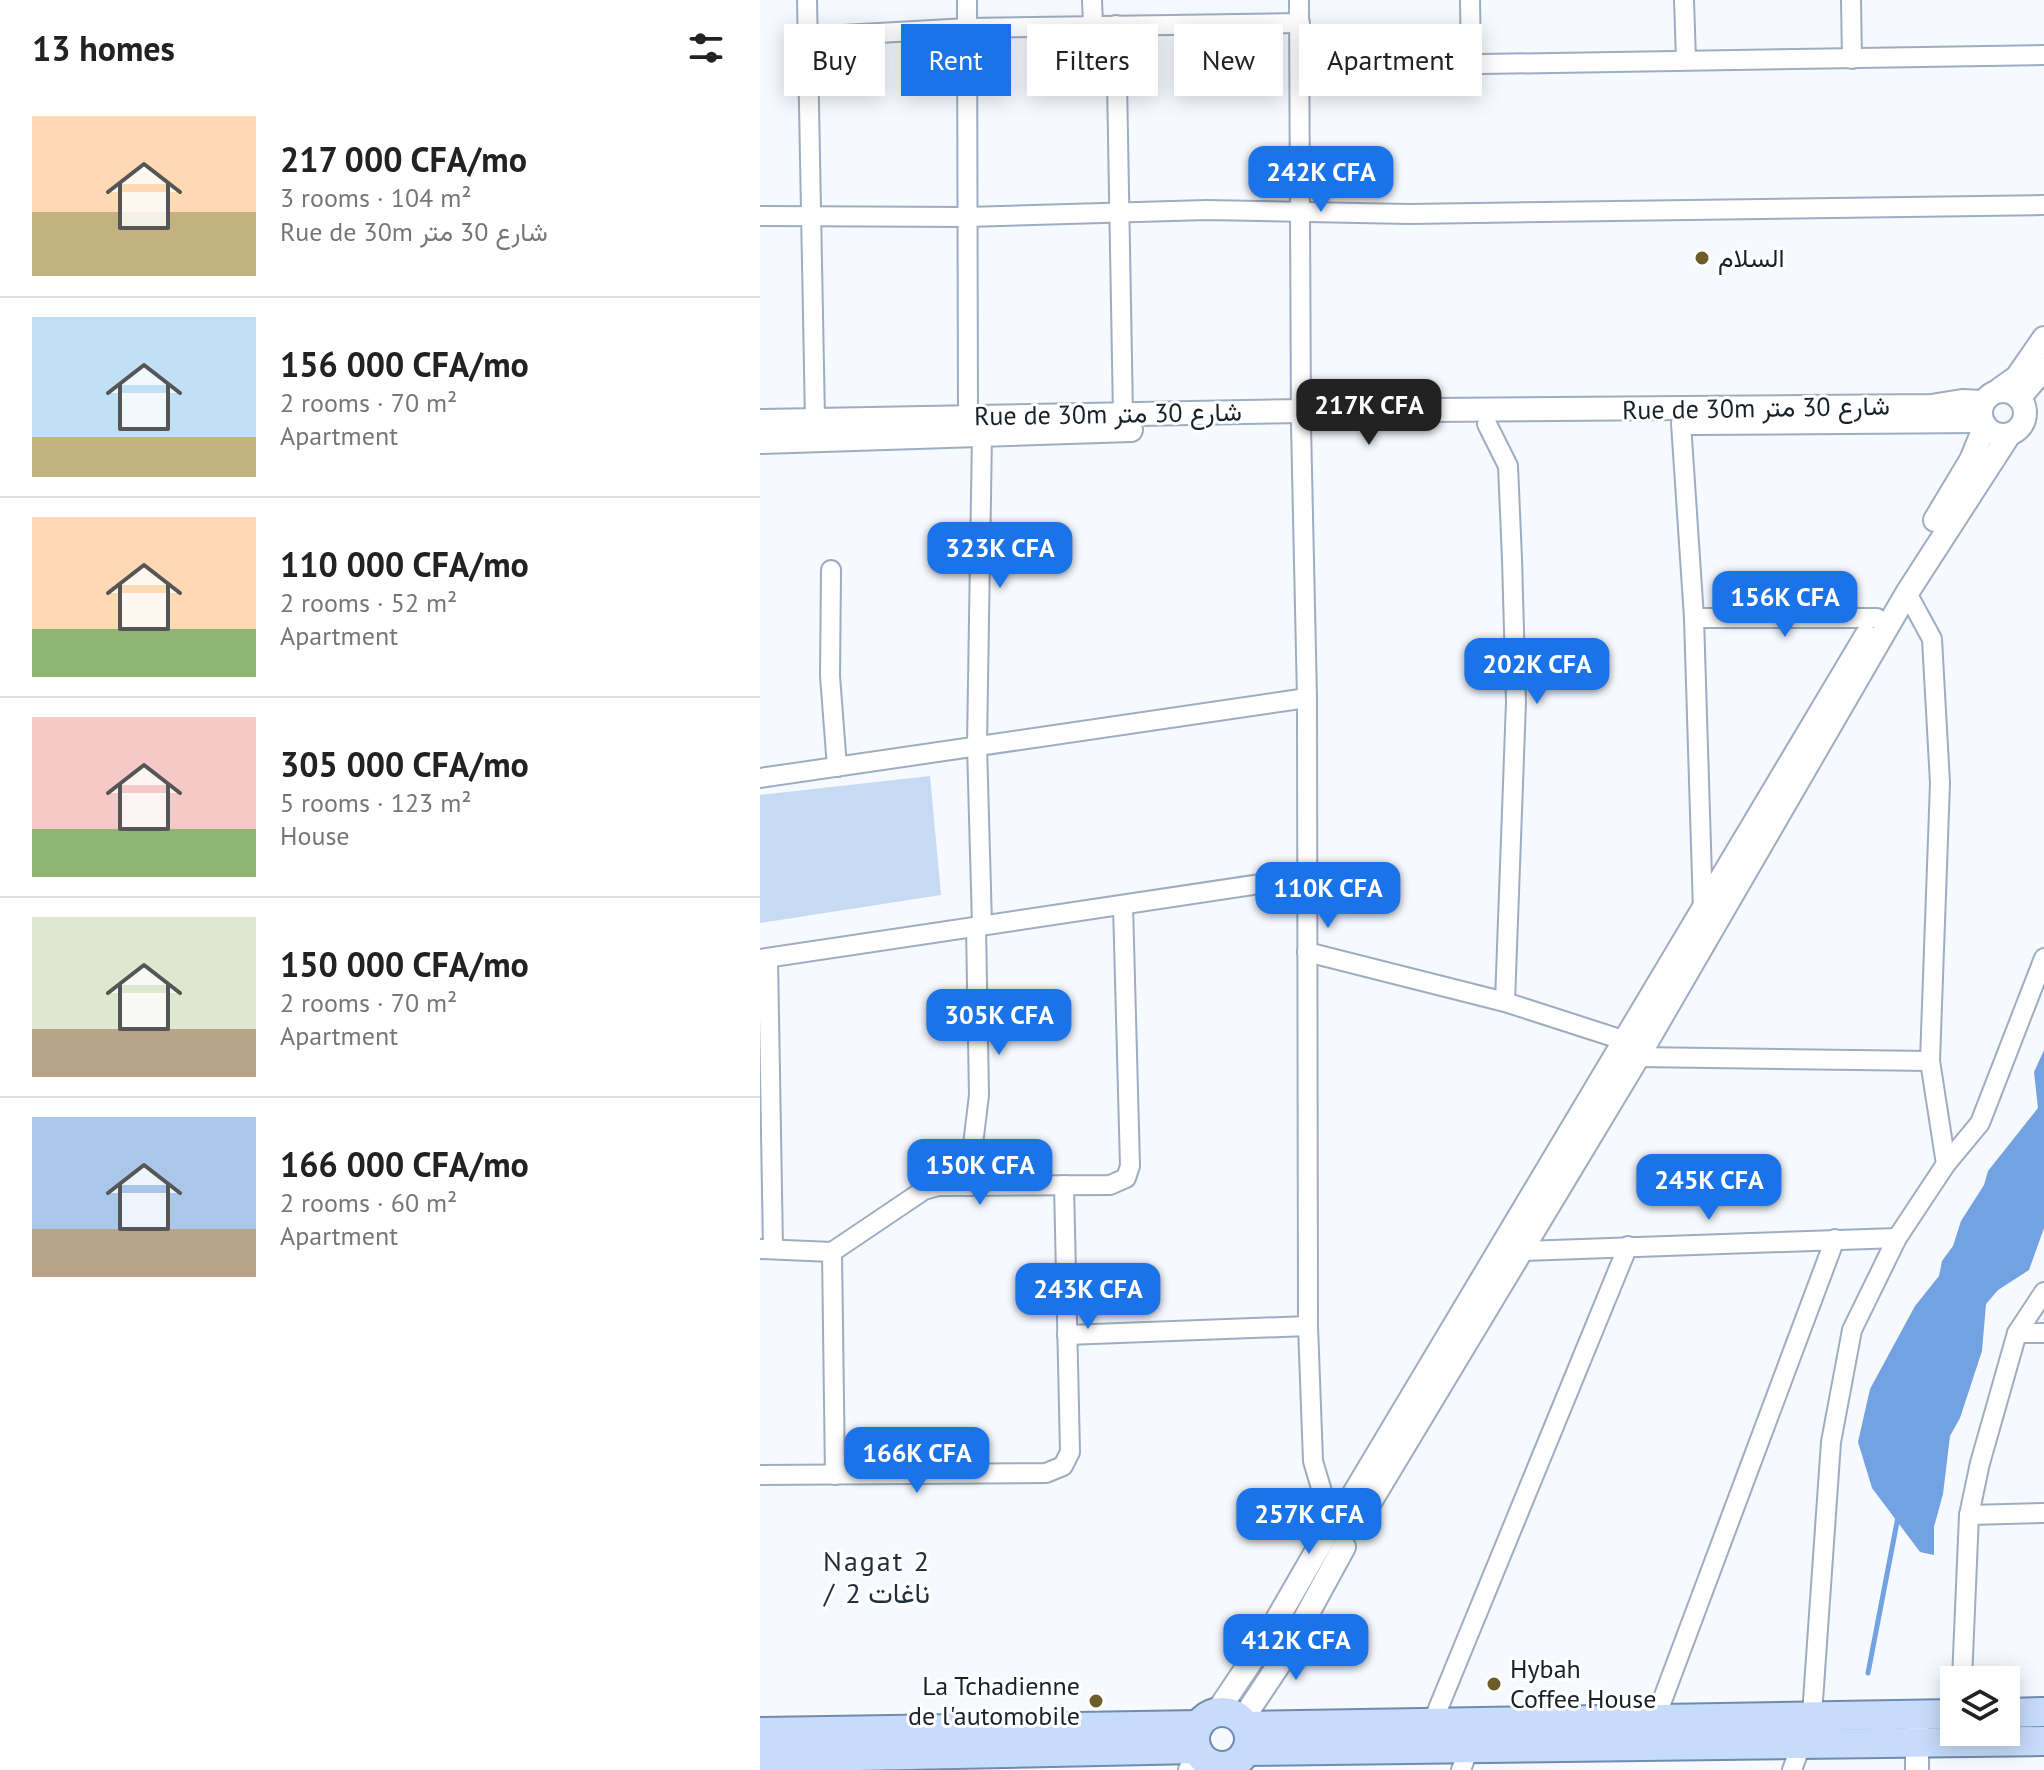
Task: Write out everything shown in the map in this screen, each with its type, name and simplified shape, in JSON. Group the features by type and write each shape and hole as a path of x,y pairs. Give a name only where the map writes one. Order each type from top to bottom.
{"main road":[{"path":"2020,1713 2044,1712"},
{"path":"760,1758 1220,1744 1433,1721 1656,1717 1812,1715 2044,1741"},
{"path":"760,1732 1220,1744 1465,1759 1803,1744 1917,1728 1940,1719"}],"street":[{"path":"807,0 807,24"},
{"path":"967,0 968,24"},
{"path":"1092,0 1093,24"},
{"path":"1158,25 1300,23 1299,0"},
{"path":"1470,0 1470,24"},
{"path":"1684,0 1686,60"},
{"path":"1851,0 1852,59"},
{"path":"1482,64 2044,55"},
{"path":"809,96 815,420"},
{"path":"968,96 967,217 975,425 979,926 979,1095 968,1186"},
{"path":"1117,96 1123,415"},
{"path":"1300,96 1307,698 1308,1326 1313,1461 1356,1539 1334,1542"},
{"path":"760,216 967,217 1300,211 1409,214 2044,205"},
{"path":"1343,1517 1632,1049 1907,593 2007,412 2017,377 2044,338"},
{"path":"1334,1542 1323,1526 1343,1517 1522,1251 1703,911 1971,460 2044,369"},
{"name":"Rue de 30m شارع 30 متر","path":"760,442 1123,415 1487,424 1681,423 2007,412 2044,401"},
{"name":"Rue de 30m شارع 30 متر","path":"760,421 975,425 1916,406 2007,412"},
{"path":"1681,423 1694,618 1703,911"},
{"path":"1487,424 1508,466 1516,702 1505,1002"},
{"path":"831,570 830,676 837,767"},
{"path":"1907,593 1932,639 1940,783 1930,1061 1946,1164"},
{"path":"1694,618 1877,618"},
{"path":"760,778 1307,698"},
{"path":"1123,905 1130,1166 1126,1178 1110,1185 938,1186 924,1190 832,1252 766,1249 764,958 1307,877"},
{"path":"1307,952 1505,1002 1632,1049 1930,1061"},
{"path":"1792,1770 1812,1715 1831,1442 1852,1330 1897,1238 1946,1164 1980,1123 2044,958"},
{"path":"760,1475 1046,1473 1063,1466 1070,1452 1064,1185"},
{"path":"1522,1251 1897,1238"},
{"path":"1656,1717 1835,1239"},
{"path":"1433,1721 1628,1246"},
{"path":"832,1252 835,1475"},
{"path":"1963,1666 1969,1515 1980,1463 2017,1333 2044,1292"},
{"path":"1067,1335 1308,1326"},
{"path":"2017,1333 2044,1333"},
{"path":"1969,1515 2044,1513"},
{"path":"1220,1744 1284,1657 1334,1542"},
{"path":"1917,1728 1917,1770"}],"shaded area":[{"path":"930,776 941,895 760,923 760,795"}],"water":[{"path":"2044,1050 2044,1228 2029,1270 1998,1290 1986,1304 1982,1351 1960,1418 1950,1436 1943,1494 1934,1527 1934,1555 1920,1552 1872,1488 1858,1442 1870,1389 1915,1306 1939,1276 1942,1261 1953,1246 1961,1221 1984,1185 1988,1171 2038,1108 2034,1072"}],"waterway":[{"path":"1868,1673 1898,1517"}],"place":[{"name":"السلام","path":"1702,258"},
{"name":"Hybah Coffee House","path":"1494,1684"},
{"name":"La Tchadienne de l'automobile","path":"1096,1701"}],"district":[{"name":"Nagat 2 / ناغات 2","path":"877,1577"}]}
